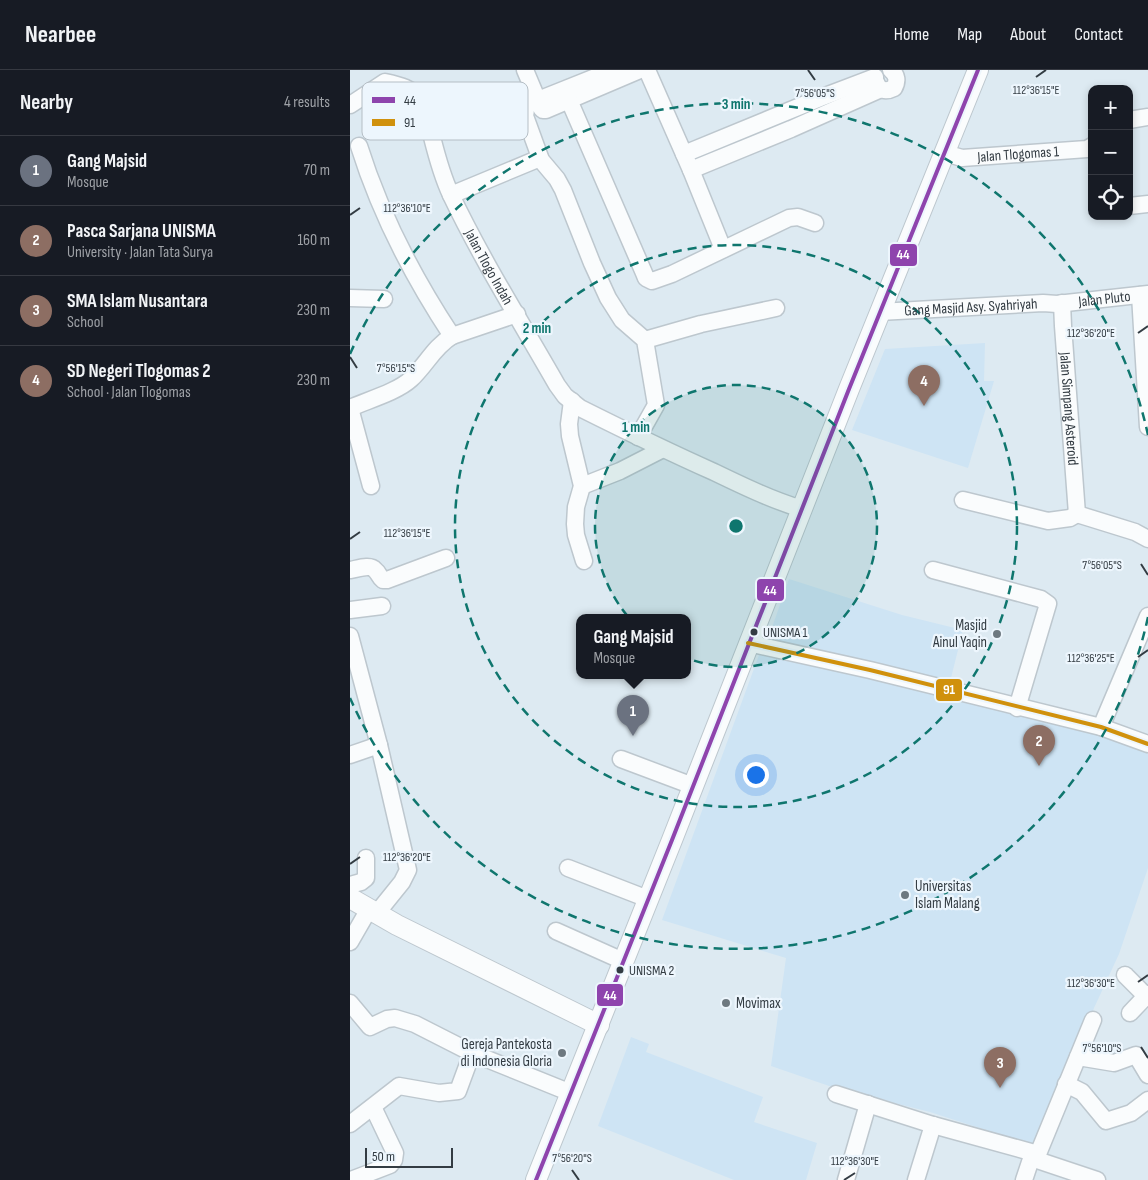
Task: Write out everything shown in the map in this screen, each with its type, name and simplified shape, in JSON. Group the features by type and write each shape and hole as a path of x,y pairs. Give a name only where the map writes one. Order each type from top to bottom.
{"main road":[{"path":"536,1180 599,1025 879,312 978,70"},
{"path":"350,898 599,1025"}],"street":[{"path":"525,70 543,110 640,70"},
{"path":"528,104 613,70"},
{"path":"647,70 724,249"},
{"path":"684,154 880,75"},
{"path":"691,170 791,130 880,75"},
{"name":"Jalan Tlogo Indah","path":"383,76 394,82"},
{"name":"Jalan Tlogo Indah","path":"350,105 362,94"},
{"path":"569,100 649,280 652,281 672,274 789,218 798,217 815,223"},
{"path":"784,113 791,130"},
{"path":"1133,119 1148,117"},
{"path":"528,124 540,158 563,190 608,298 622,320 645,340 656,405 638,437"},
{"name":"Jalan Tlogo Indah","path":"433,140 441,171 451,195 488,267 557,385 572,401 580,408 663,449 784,503 802,509"},
{"path":"359,146 372,185 401,248 427,297 452,336"},
{"name":"Jalan Tlogomas 1","path":"944,154 962,158 1088,147"},
{"path":"451,195 540,158"},
{"path":"1133,206 1148,204"},
{"path":"1144,295 1148,427"},
{"name":"Jalan Pluto","path":"1062,303 1144,295"},
{"path":"350,298 384,299"},
{"name":"Gang Masjid Asy. Syahriyah","path":"879,312 1062,303"},
{"name":"Jalan Simpang Asteroid","path":"1062,303 1077,514"},
{"path":"645,340 701,324 776,308"},
{"path":"371,486 355,448 350,408 404,384 420,370 444,341 452,336 517,314"},
{"path":"572,401 569,430 582,486 576,508 575,524 576,535 584,561"},
{"path":"582,486 620,471 663,449"},
{"path":"963,500 1048,521 1070,518 1077,514 1135,532 1148,539"},
{"path":"350,570 372,567 379,578 387,580 446,558"},
{"path":"933,570 1041,599 1048,604 1017,708"},
{"path":"350,610 382,606"},
{"path":"1101,727 1148,616"},
{"path":"350,636 379,745 408,870 383,916 350,942"},
{"path":"748,643 1101,727 1148,744"},
{"path":"350,755 379,745"},
{"path":"621,759 693,786"},
{"path":"350,885 361,882 366,878 366,858"},
{"path":"568,868 648,899"},
{"path":"556,931 623,961"},
{"path":"1125,975 1147,995 1130,1013"},
{"path":"350,1003 370,1027 387,1019 403,1020 415,1024 472,1053 571,1094"},
{"path":"1024,1180 1078,1057 1092,1020"},
{"path":"350,1124 399,1086 439,1093 458,1091 472,1053"},
{"path":"1078,1057 1114,1063 1136,1055 1148,1076"},
{"path":"1066,1084 1082,1092 1106,1121 1131,1113 1148,1100"},
{"path":"836,1094 933,1125 1035,1153"},
{"path":"846,1180 868,1104"},
{"path":"350,1180 390,1165 394,1160 395,1153 373,1107"},
{"path":"916,1180 933,1125"},
{"path":"1035,1153 1037,1160 1097,1180"}],"shaded area":[{"path":"985,343 984,381 994,381 968,468 852,430 885,349"},
{"path":"789,579 902,615 963,630 950,682 768,639"},
{"name":"Universitas Islam Malang","path":"759,655 928,689 1088,730 1148,752 1148,868 1119,954 1094,1008 1038,1147 930,1112 835,1088 771,1066 786,958 662,920"},
{"path":"631,1037 649,1044 646,1052 763,1097 754,1122 817,1143 806,1180 734,1180 598,1126"}],"transit line":[{"name":"44","path":"536,1180 849,389 978,70"},
{"name":"91","path":"748,643 870,670 1101,727 1148,744"}],"place":[{"name":"SD Negeri Tlogomas 2","path":"924,406"},
{"name":"UNISMA 1","path":"754,632"},
{"name":"Masjid Ainul Yaqin","path":"997,634"},
{"name":"Gang Majsid","path":"633,736"},
{"name":"Pasca Sarjana UNISMA","path":"1039,766"},
{"name":"Universitas Islam Malang","path":"905,895"},
{"name":"UNISMA 2","path":"620,970"},
{"name":"Movimax","path":"726,1003"},
{"name":"Gereja Pantekosta di Indonesia Gloria","path":"562,1053"},
{"name":"SMA Islam Nusantara","path":"1000,1088"}]}
